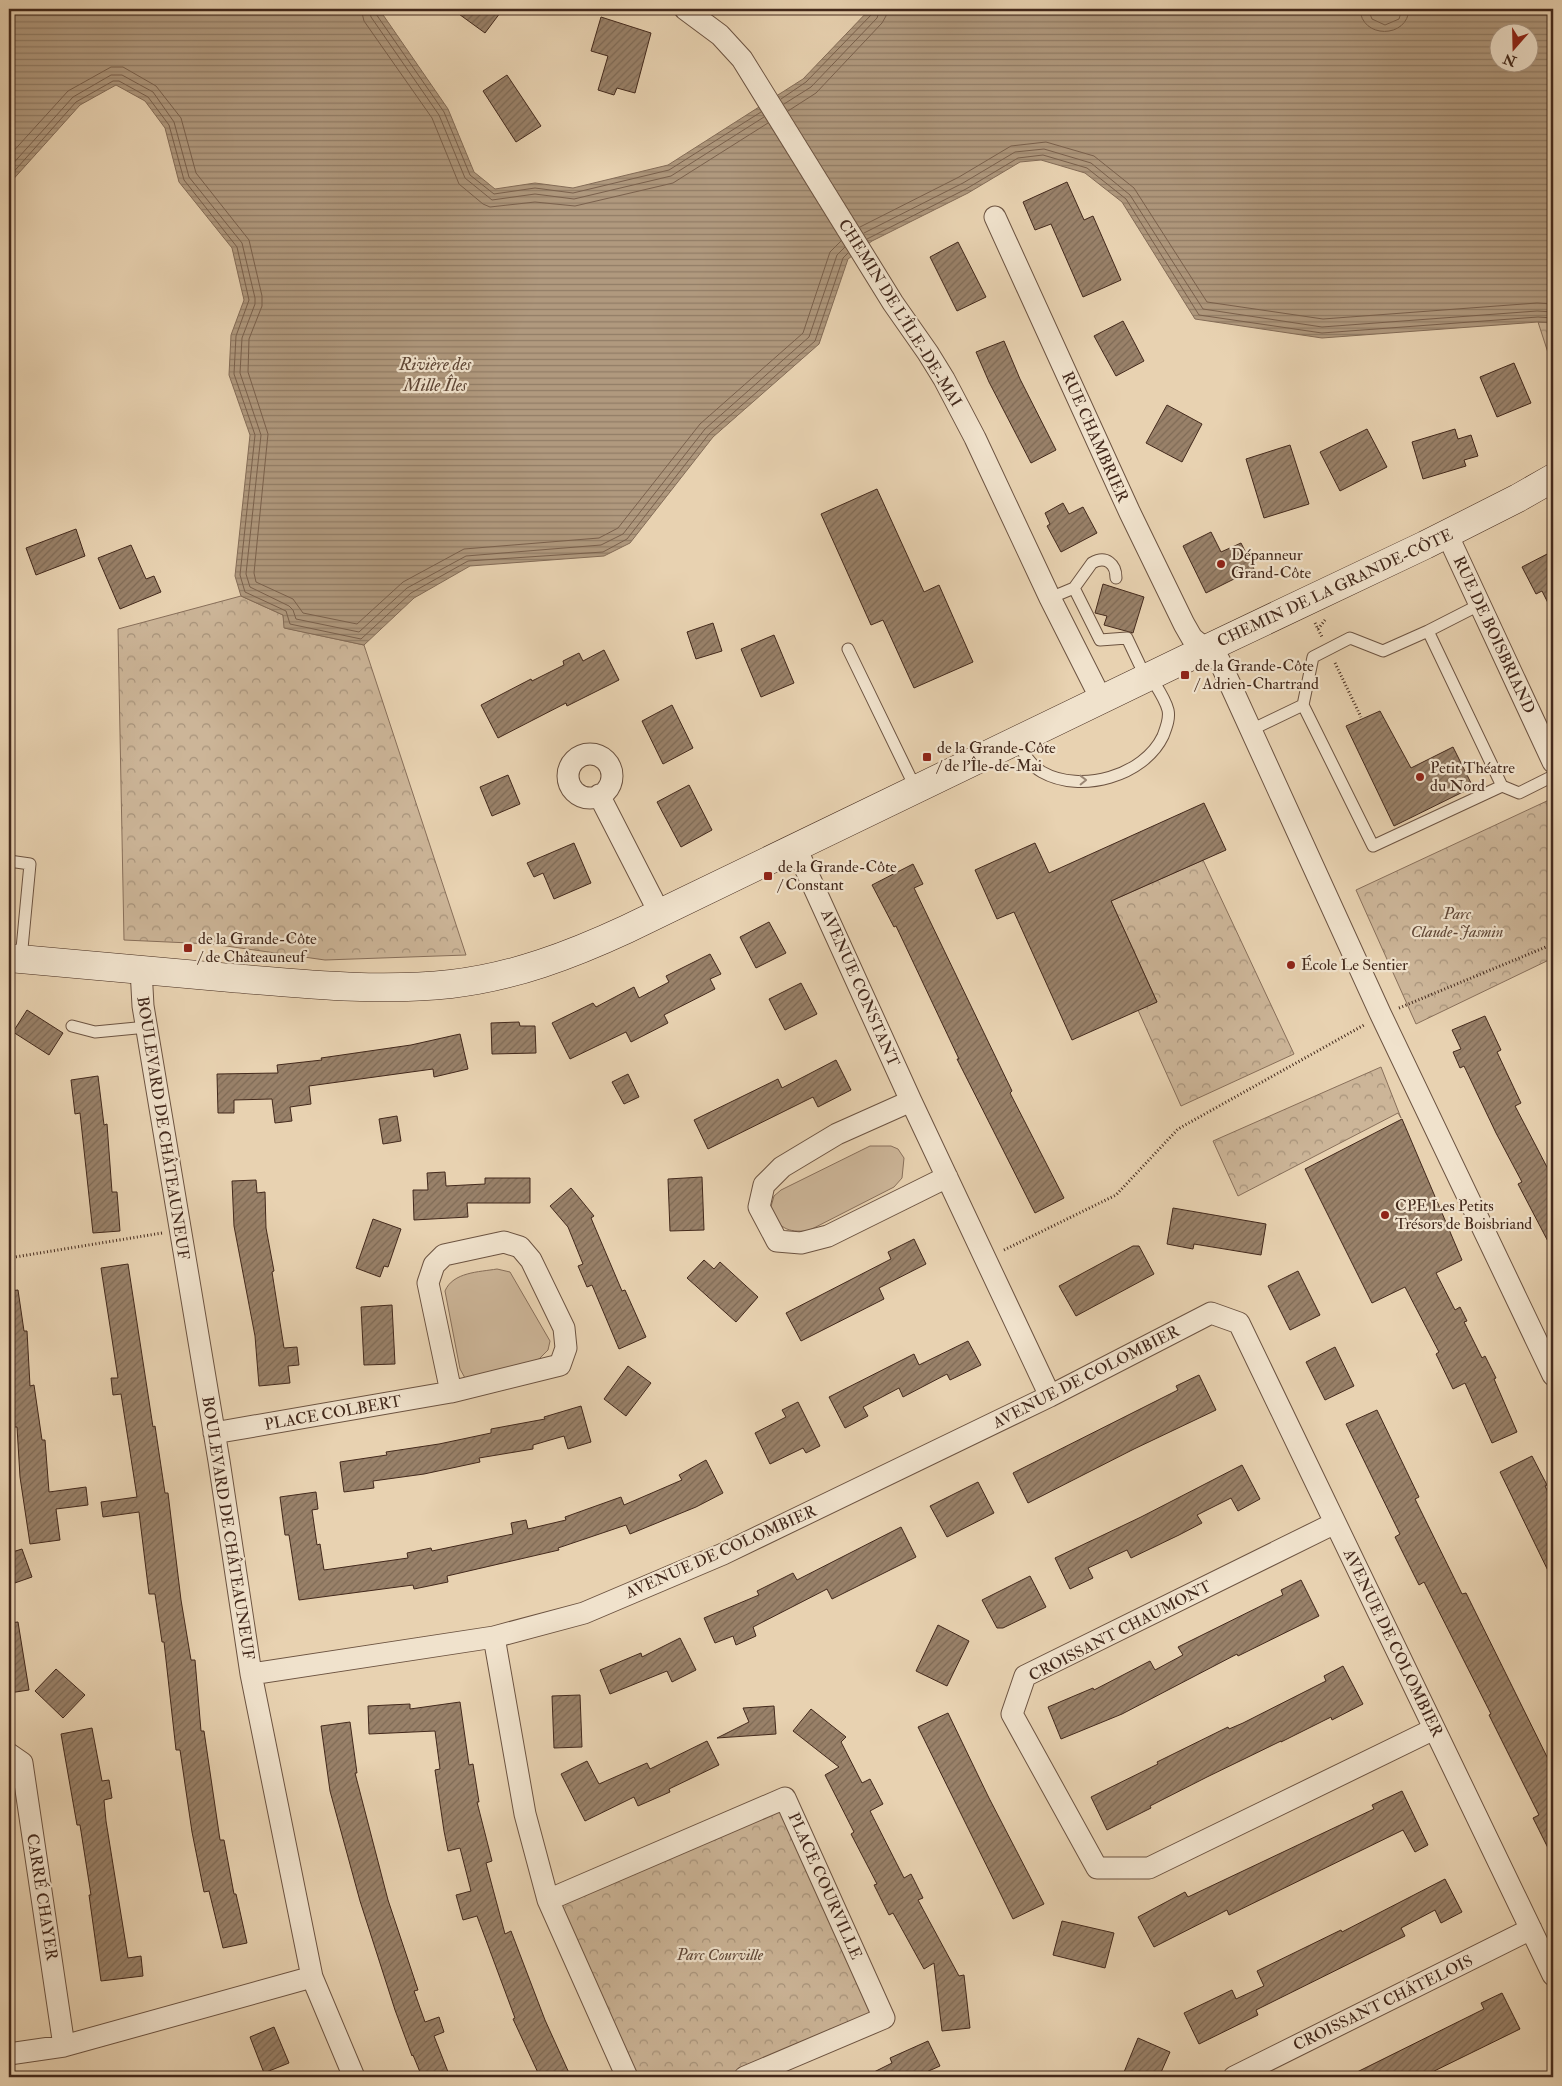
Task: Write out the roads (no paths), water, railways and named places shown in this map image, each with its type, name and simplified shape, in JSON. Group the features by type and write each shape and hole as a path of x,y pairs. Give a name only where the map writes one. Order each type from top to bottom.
{"main road":[{"name":"CHEMIN DE LA GRANDE-CÔTE","path":"15,958 353,987 396,988 453,984 511,972 566,956 660,914 916,788 1447,534 1553,478"}],"street":[{"name":"CHEMIN DE L'ÎLE-DE-MAI","path":"685,9 732,46 742,59 869,264 944,379 975,438 1050,598 1088,646 1101,699"},
{"name":"RUE CHAMBRIER","path":"995,217 1147,548 1192,638 1219,660 1381,1016 1553,1375"},
{"name":"RUE DE BOISBRIAND","path":"1447,534 1553,762"},
{"path":"599,795 660,914"},
{"name":"AVENUE CONSTANT","path":"796,848 1050,1396"},
{"name":"BOULEVARD DE CHÂTEAUNEUF","path":"141,969 141,987 147,1027 214,1433 251,1674 312,1978 354,2077"},
{"path":"912,1101 837,1134 782,1168 764,1186 759,1207 777,1241 801,1243 828,1236 947,1177"},
{"name":"PLACE COLBERT","path":"214,1433 451,1392 560,1365 566,1348 564,1328 531,1260 520,1247 504,1242 444,1255 434,1265 428,1283 451,1392"},
{"name":"AVENUE DE COLOMBIER","path":"251,1674 494,1637 584,1613 715,1558 1050,1396 1211,1313 1239,1323 1553,1975"},
{"name":"CROISSANT CHAUMONT","path":"1335,1523 1025,1676 1012,1714 1097,1868 1149,1868 1434,1729"},
{"path":"494,1637 525,1814 548,1900 627,2077"},
{"name":"CARRÉ CHAYER","path":"9,1754 22,1763 64,2046"},
{"name":"PLACE COURVILLE","path":"548,1900 785,1798 884,2018 745,2077"},
{"name":"CROISSANT CHÂTELOIS","path":"1234,2077 1531,1929"},
{"path":"9,2054 64,2046 312,1978"}],"lane":[{"path":"1050,598 1074,588 1092,563 1096,561 1105,560 1111,563 1114,567 1116,578"},
{"path":"1016,740 1034,766 1043,773 1081,781 1099,780 1130,768 1153,751 1161,740 1168,722 1168,709 1127,638 1088,646 1074,588"},
{"path":"1479,605 1383,651 1350,638 1313,657 1303,705 1373,846 1502,786"},
{"path":"1428,631 1502,786 1519,793 1553,776"},
{"path":"848,649 916,788"},
{"path":"1251,730 1303,705"},
{"path":"9,861 30,864 15,958"},
{"path":"72,1026 95,1032 147,1027"}],"water":[{"name":"Rivière des Mille Îles","path":"9,9 379,9 448,109 474,172 495,189 535,183 573,188 668,165 803,79 870,9 1375,9 1385,14 1395,9 1553,9 1553,323 1538,322 1322,338 1195,319 1122,202 1085,173 1041,160 1020,162 968,193 872,241 848,259 819,344 713,437 630,543 604,556 470,566 414,598 364,645 284,628 283,615 241,596 235,576 250,435 229,375 231,335 244,300 232,248 179,182 165,128 145,101 116,85 80,105 9,184"}],"place":[{"name":"Dépanneur Grand-Côte","path":"1221,564"},
{"name":"de la Grande-Côte / Adrien-Chartrand","path":"1185,675"},
{"name":"de la Grande-Côte / de l'Île-de-Mai","path":"927,757"},
{"name":"Petit Théatre du Nord","path":"1420,777"},
{"name":"de la Grande-Côte / Constant","path":"768,876"},
{"name":"de la Grande-Côte / de Châteauneuf","path":"188,948"},
{"name":"École Le Sentier","path":"1291,965"},
{"name":"CPE Les Petits Trésors de Boisbriand","path":"1385,1215"}],"park label":[{"name":"Parc Claude-Jasmin","path":"1457,923"},
{"name":"Parc Courville","path":"720,1955"}]}
